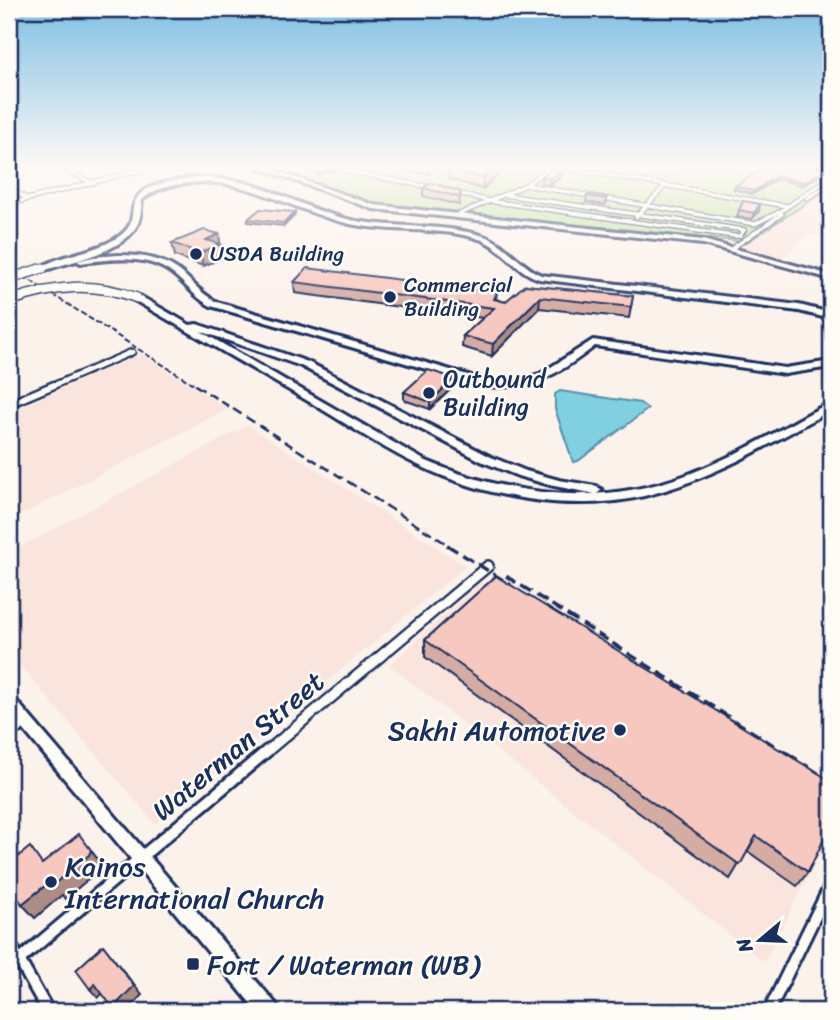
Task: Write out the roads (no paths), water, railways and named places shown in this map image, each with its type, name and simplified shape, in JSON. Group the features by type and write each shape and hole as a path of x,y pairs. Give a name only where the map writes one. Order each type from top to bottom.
{"highway":[{"path":"9,279 109,245 126,236 134,225 136,215"},
{"path":"330,215 349,221 486,239 500,246 521,268 539,277 799,308 831,316"},
{"path":"43,268 92,259 138,259 172,269 197,295 221,307 484,383 515,384 544,377 593,343 785,371 831,364"},
{"path":"9,301 48,290 81,286 114,289 137,298 405,454 447,475 481,486 530,495 596,497 644,491 696,476 831,405"},
{"path":"168,317 310,366 456,445 523,473 574,488 644,491"}],"main road":[{"path":"454,215 699,242 831,277"},
{"path":"9,702 269,1011"}],"street":[{"path":"581,215 631,222 737,236 744,230 637,215 631,222"},
{"path":"701,215 755,224 772,215"},
{"path":"731,249 784,215"},
{"path":"9,404 132,352"},
{"name":"Waterman Street","path":"18,961 488,566"},
{"path":"9,734 26,722"},
{"path":"769,1011 831,884"},
{"path":"9,942 48,1011"}],"water":[{"path":"560,391 640,403 648,409 573,462 555,409 555,394"}],"railway":[{"path":"9,267 198,387"},
{"path":"195,385 450,546"},
{"path":"447,545 511,585"},
{"path":"506,576 786,753"},
{"path":"783,751 831,782"}],"place":[{"name":"USDA Building","path":"196,254"},
{"name":"Commercial Building","path":"390,297"},
{"name":"Outbound Building","path":"429,393"},
{"name":"Sakhi Automotive","path":"620,730"},
{"name":"Kainos International Church","path":"51,882"},
{"name":"Fort / Waterman (WB)","path":"193,964"}]}
